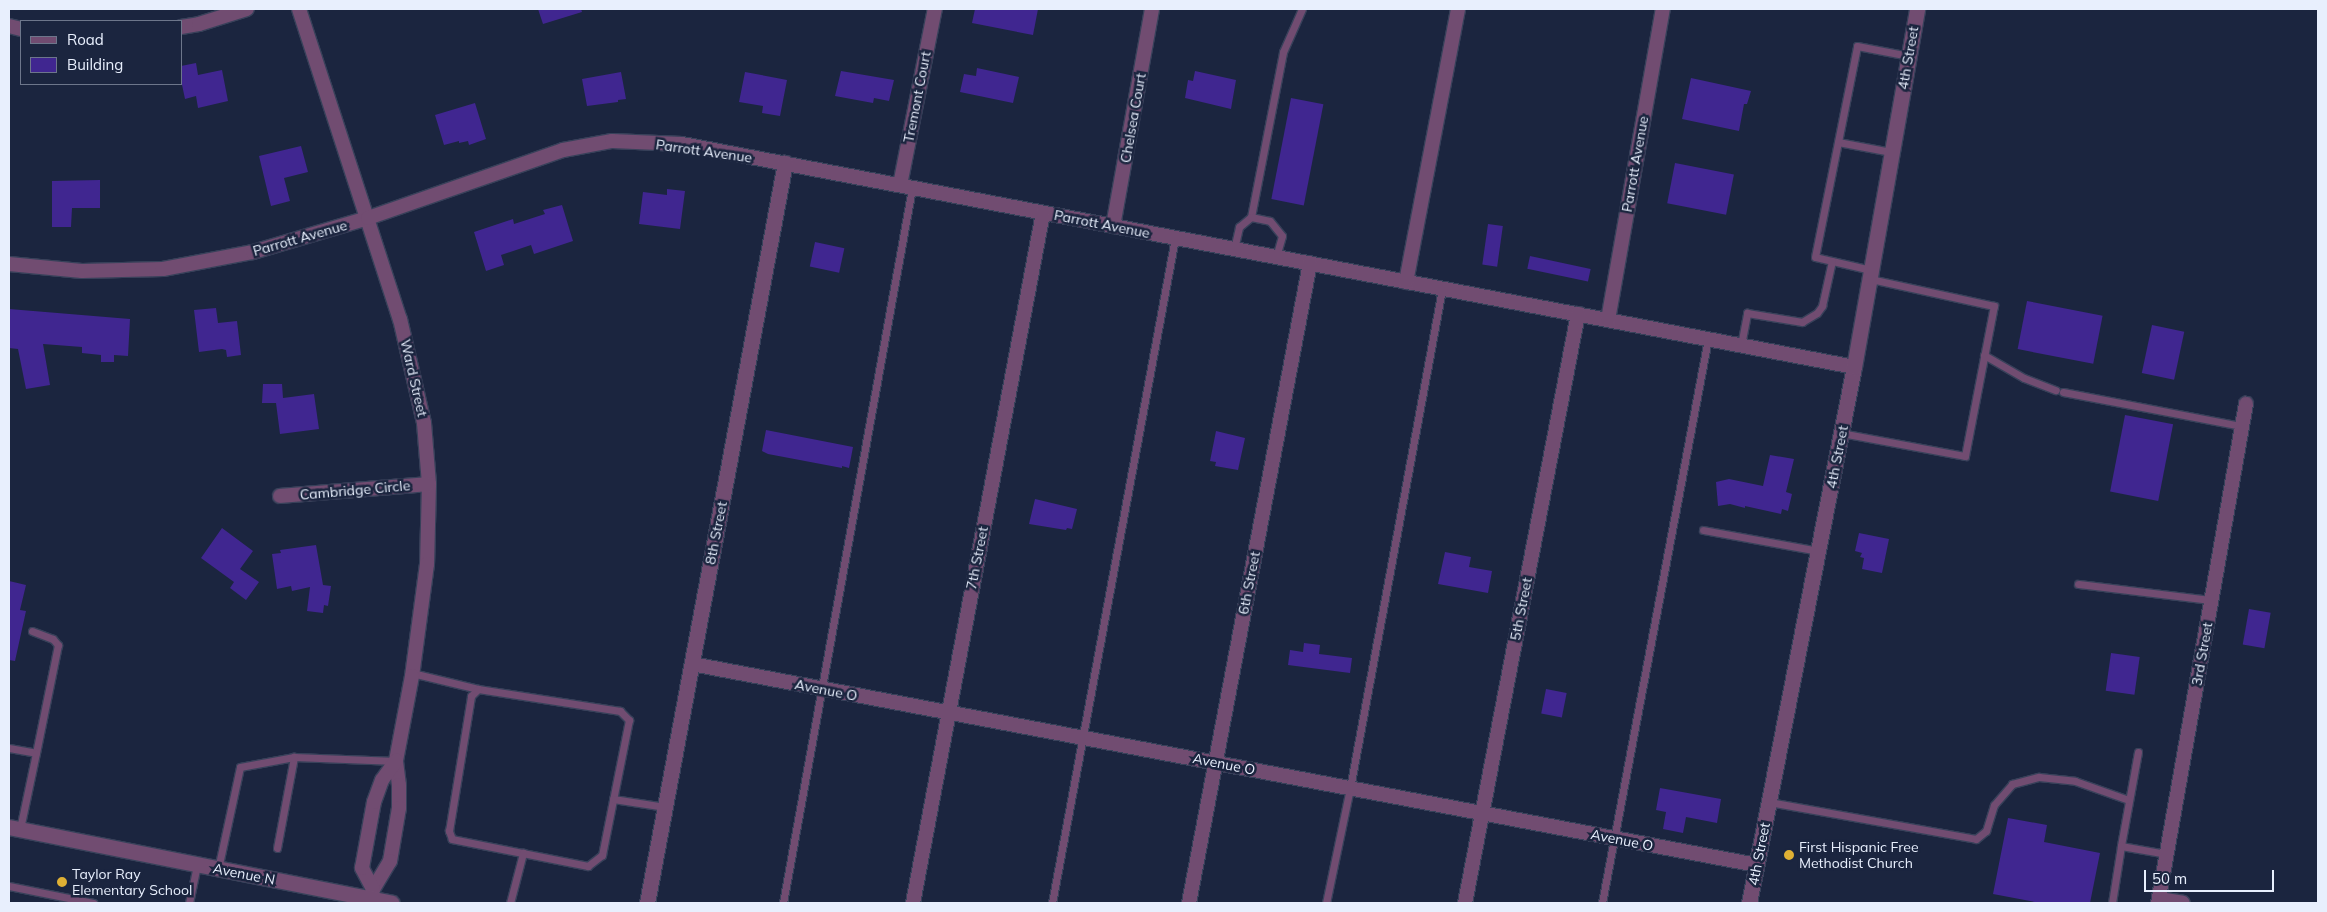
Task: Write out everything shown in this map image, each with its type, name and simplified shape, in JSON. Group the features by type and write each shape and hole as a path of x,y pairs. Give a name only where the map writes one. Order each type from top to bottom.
{"street":[{"path":"182,26 199,24 247,9"},
{"name":"Ward Street","path":"299,9 368,218 411,358 424,423 429,484 427,564 412,673 396,761 399,808 390,861 372,897"},
{"name":"Tremont Court","path":"906,186 935,9"},
{"name":"Chelsea Court","path":"1113,226 1152,9"},
{"path":"1406,282 1458,9"},
{"name":"Parrott Avenue","path":"1608,320 1663,9"},
{"name":"4th Street","path":"1749,903 1854,367 1917,9"},
{"name":"Parrott Avenue","path":"9,264 82,271 163,269 254,252 368,218 563,150 612,141 682,144 1854,367"},
{"name":"8th Street","path":"647,903 785,163"},
{"name":"7th Street","path":"913,903 1043,213"},
{"name":"6th Street","path":"1189,903 1310,263"},
{"name":"5th Street","path":"1466,903 1481,813 1578,314"},
{"name":"3rd Street","path":"2158,901 2246,404"},
{"name":"Cambridge Circle","path":"280,496 429,484"},
{"name":"Avenue O","path":"692,664 1757,865"},
{"name":"Ward Street","path":"372,897 362,868 363,858 374,802 382,780 396,761"},
{"name":"Avenue N","path":"14,828 218,869 372,897 392,903"},
{"path":"2158,901 2183,903"}],"lane":[{"path":"1234,249 1239,227 1251,217 1282,52 1302,9"},
{"path":"1841,433 1965,456 1994,306 1870,274 1814,257 1857,46 1909,56"},
{"path":"1838,142 1892,152"},
{"path":"783,903 822,689 906,186"},
{"path":"1251,217 1270,221 1282,236 1276,257"},
{"path":"1052,903 1175,238"},
{"path":"1741,345 1747,313 1802,322 1817,313 1822,306 1832,261"},
{"path":"1326,903 1350,788 1442,288"},
{"path":"1602,903 1708,339"},
{"path":"1984,355 2024,378 2060,391 2242,426"},
{"path":"1703,530 1818,551"},
{"path":"2078,584 2211,600"},
{"path":"14,828 36,753 58,645 53,639 32,630"},
{"path":"412,673 478,689 620,711 629,720 602,855 588,866 452,839 449,831 471,696 478,689"},
{"path":"9,748 36,753"},
{"path":"2112,903 2138,752"},
{"path":"218,869 240,767 294,757 396,761"},
{"path":"277,848 294,757"},
{"path":"1769,802 1976,839 1986,831 1994,805 2012,784 2039,777 2075,781 2129,800"},
{"path":"613,799 665,807"},
{"path":"2121,846 2167,854"},
{"path":"510,903 523,853"},
{"path":"188,903 197,864"},
{"path":"9,886 92,903"}],"building":[{"path":"538,9 581,9 582,12 543,24"},
{"path":"975,9 1038,9 1033,35 972,23"},
{"path":"196,63 198,75 222,70 228,101 198,108 196,96 185,99 182,85 182,66"},
{"path":"977,68 1019,77 1013,103 960,92 964,74 976,76"},
{"path":"841,71 894,80 889,101 874,98 873,103 835,96"},
{"path":"1195,71 1236,80 1231,109 1185,98 1188,80 1193,81"},
{"path":"621,72 626,99 618,100 618,102 587,106 582,79"},
{"path":"745,72 787,80 780,116 762,113 763,106 739,102"},
{"path":"1691,78 1751,91 1747,104 1744,104 1739,131 1682,119"},
{"path":"1291,98 1323,104 1304,205 1271,199"},
{"path":"475,103 486,139 469,145 468,141 459,143 459,141 444,145 435,115"},
{"path":"301,146 308,172 284,178 290,201 271,206 259,156"},
{"path":"1675,163 1734,174 1726,215 1667,203"},
{"path":"100,180 100,208 72,208 71,227 52,227 52,181"},
{"path":"667,189 685,191 680,229 639,224 643,192 667,195"},
{"path":"562,205 573,241 534,254 531,245 501,255 504,265 486,271 474,232 513,219 514,224 545,214 543,210"},
{"path":"1488,224 1503,226 1497,267 1482,265"},
{"path":"815,242 844,248 839,273 810,266"},
{"path":"1530,256 1591,269 1588,282 1527,269"},
{"path":"2027,301 2103,316 2093,364 2018,349"},
{"path":"216,308 218,323 237,321 241,355 227,357 226,350 222,349 199,352 194,310"},
{"path":"9,309 130,319 128,356 114,355 114,362 101,362 101,355 82,353 82,347 43,344 50,385 26,389 18,349 9,348"},
{"path":"2152,325 2184,332 2174,380 2142,373"},
{"path":"263,384 282,384 283,398 314,394 319,429 280,434 276,403 262,403"},
{"path":"2125,415 2173,424 2158,501 2110,492"},
{"path":"766,430 853,447 849,468 768,454 762,451"},
{"path":"1216,431 1245,438 1238,470 1215,466 1216,462 1210,461"},
{"path":"1770,455 1794,459 1786,492 1792,494 1788,511 1782,509 1781,514 1730,504 1718,506 1716,482 1729,479 1763,486"},
{"path":"1035,499 1077,509 1072,529 1067,528 1066,530 1029,524"},
{"path":"222,528 253,551 240,569 259,582 246,600 230,588 234,582 201,558"},
{"path":"1859,533 1889,539 1882,573 1862,569 1864,558 1860,557 1862,553 1855,551"},
{"path":"316,545 323,585 331,586 328,606 324,605 323,613 307,611 310,587 292,591 291,586 277,589 272,554 281,553 280,550"},
{"path":"1445,552 1471,557 1469,567 1492,571 1488,593 1438,584"},
{"path":"9,581 26,585 20,610 26,611 15,661 9,660"},
{"path":"2249,609 2271,613 2264,648 2243,644"},
{"path":"1304,643 1320,645 1319,654 1352,658 1350,673 1288,665 1290,650 1303,652"},
{"path":"2111,653 2140,657 2134,695 2106,691"},
{"path":"1546,689 1567,693 1562,718 1541,714"},
{"path":"1660,788 1721,799 1717,823 1686,817 1683,833 1663,829 1666,812 1656,810"},
{"path":"2008,818 2047,825 2044,842 2100,853 2090,903 2040,903 1993,894"}],"place":[{"name":"First Hispanic Free Methodist Church","path":"1789,855"},
{"name":"Taylor Ray Elementary School","path":"62,882"}]}
